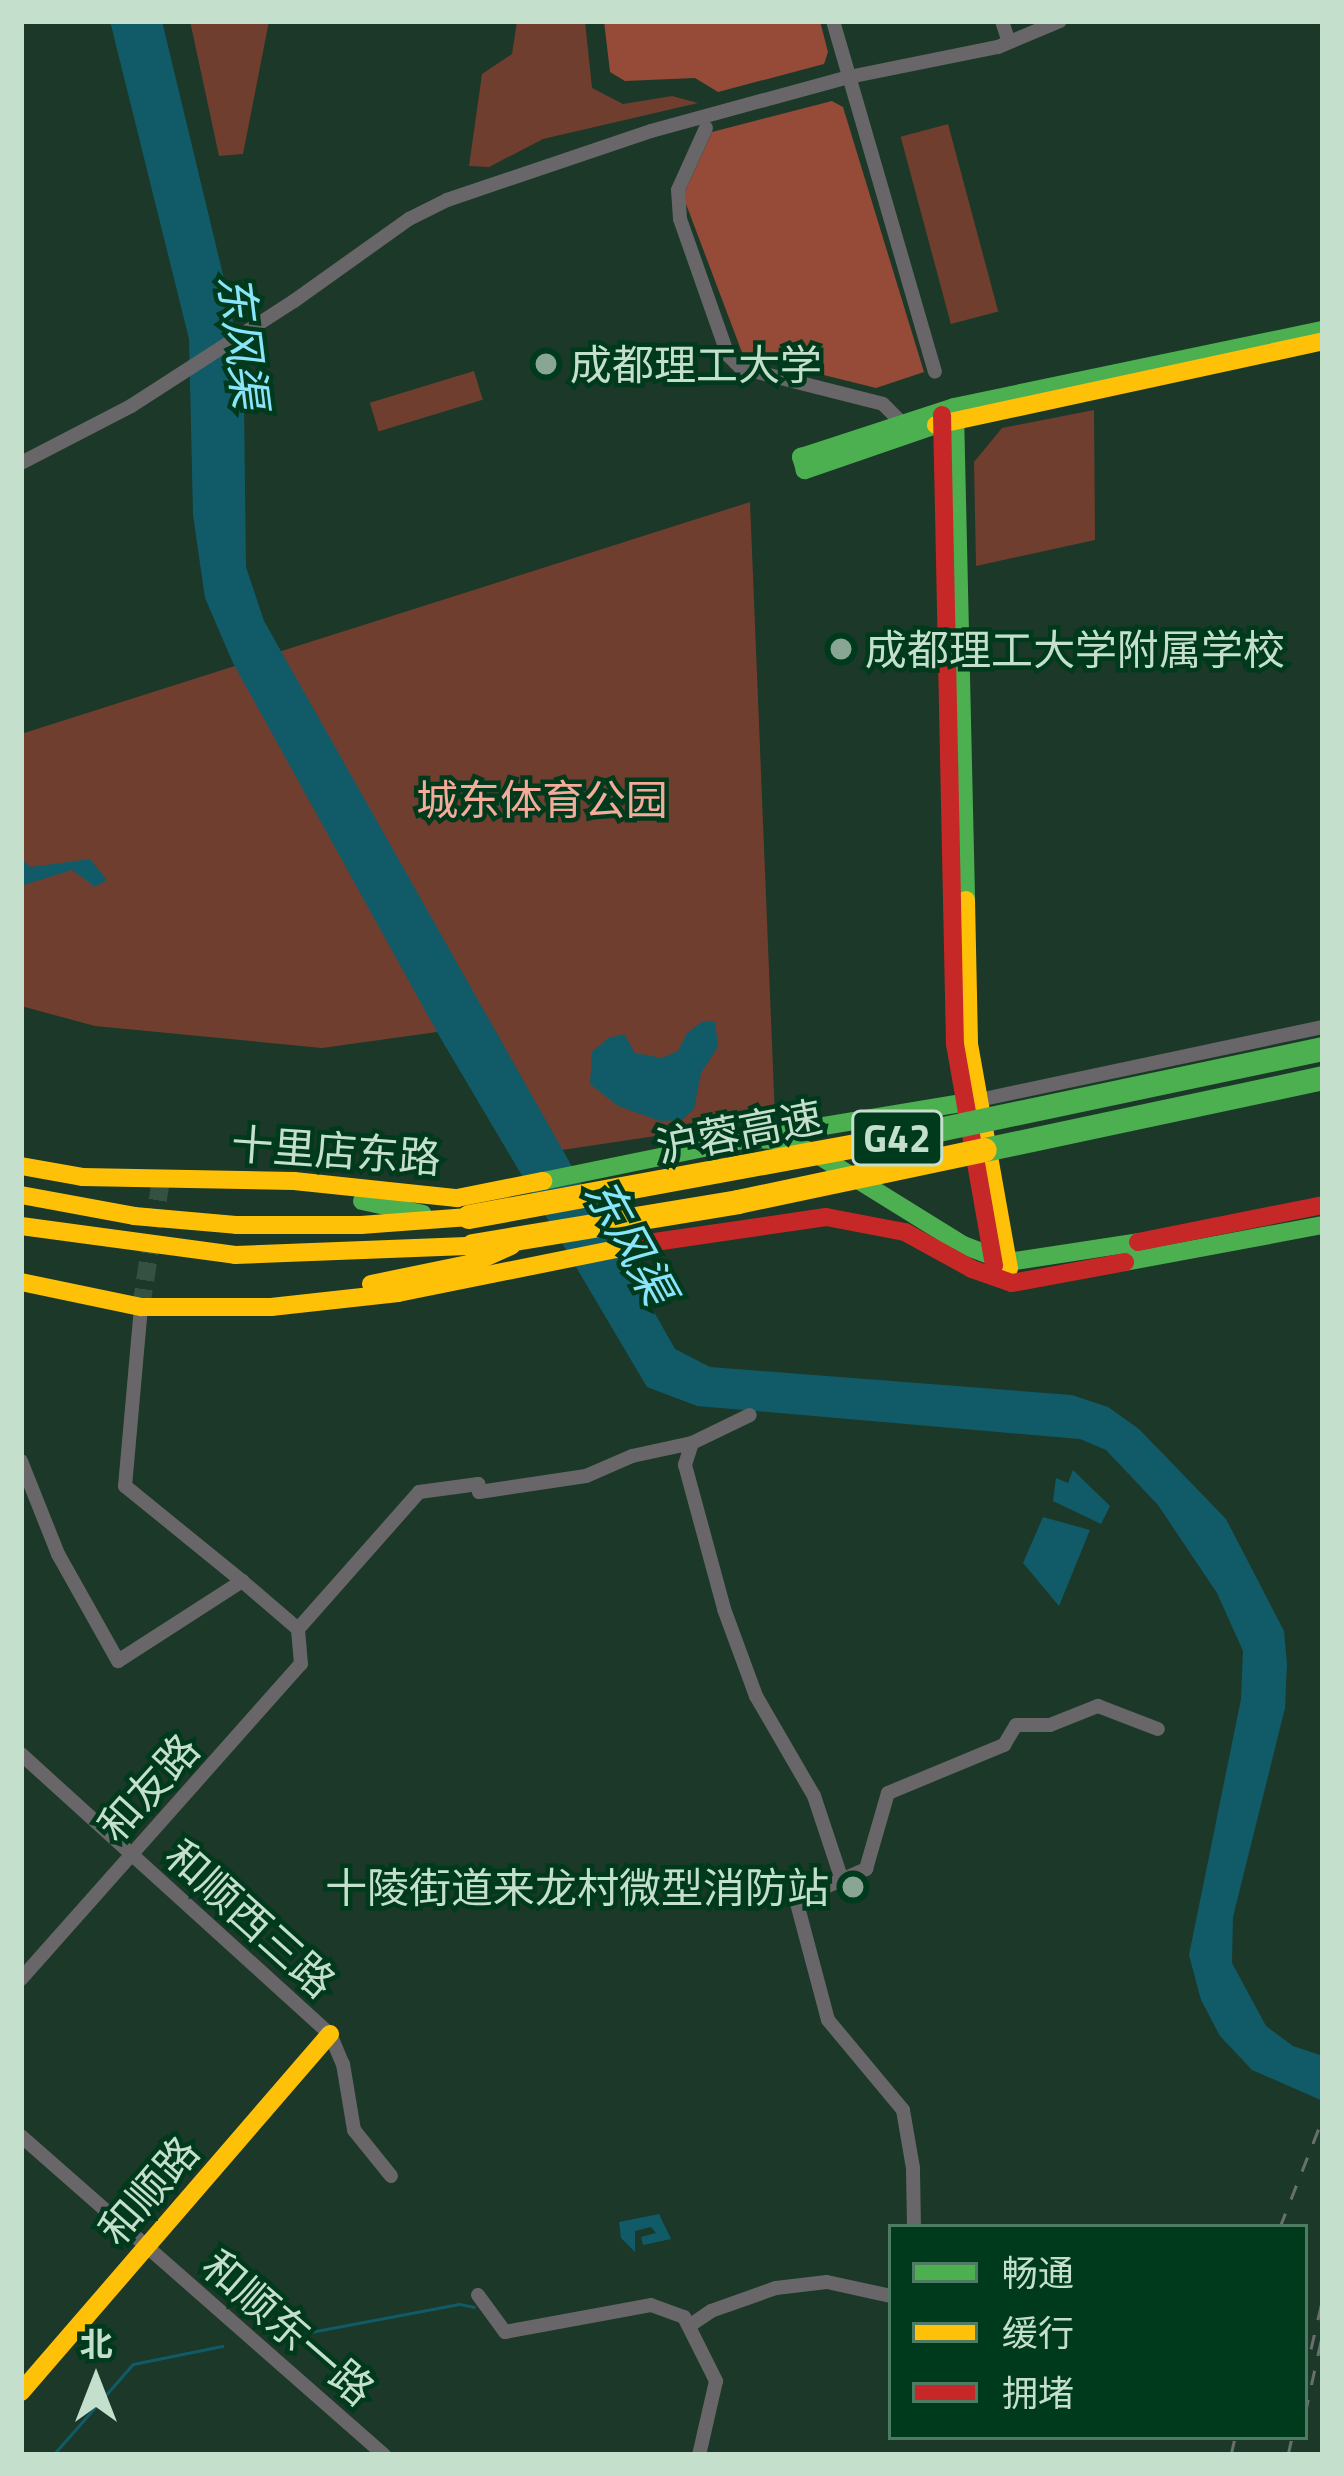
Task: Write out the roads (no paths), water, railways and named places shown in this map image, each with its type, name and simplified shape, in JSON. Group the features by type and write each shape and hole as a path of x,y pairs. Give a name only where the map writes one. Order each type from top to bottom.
{"main road":[{"path":"1323,330 949,415 806,470 801,457 902,423 949,415 1323,340"},
{"path":"949,415 955,1044 972,1101 1002,1271"},
{"name":"沪蓉高速","path":"21,1195 134,1216 236,1225 460,1218 794,1161 1323,1049"},
{"name":"沪蓉高速","path":"21,1226 235,1255 473,1254 543,1233 738,1202 1323,1078"},
{"path":"748,1139 972,1101"},
{"name":"十里店东路","path":"21,1166 82,1177 294,1181 410,1197 457,1198 748,1139 778,1140 813,1152 1002,1271"},
{"path":"215,1180 460,1218"},
{"path":"1107,1259 1323,1204"},
{"path":"21,1282 141,1306 200,1311 398,1294 663,1239 782,1220 866,1221 1002,1271 1323,1225"},
{"path":"200,1311 417,1278 473,1254"},
{"name":"和顺路","path":"21,2392 150,2249 330,2034"}],"street":[{"path":"833,21 935,371"},
{"path":"1002,21 1009,42"},
{"path":"21,464 131,406 188,365 258,325 409,219 447,200 651,131 848,77 1009,42 1060,21"},
{"path":"706,128 678,190 679,204 728,355 741,368 883,404 902,423"},
{"path":"972,1101 1323,1027"},
{"path":"141,1306 125,1486 298,1630 418,1492 478,1484 479,1492 586,1476 632,1456 692,1443 750,1415"},
{"path":"692,1443 685,1465 724,1610 756,1696 814,1796 842,1880"},
{"path":"21,1461 58,1554 118,1661 242,1581"},
{"name":"和友路","path":"21,1979 301,1664 298,1630"},
{"path":"914,2224 913,2168 903,2110 828,2020 796,1900 866,1869 888,1793 1004,1744 1016,1725 1050,1725 1098,1706 1157,1729"},
{"name":"和顺西三路","path":"21,1754 330,2034"},
{"path":"330,2034 344,2064 354,2130 391,2176"},
{"name":"和顺东一路","path":"21,2136 384,2455"},
{"path":"689,2326 711,2311 776,2288 827,2282 888,2295"},
{"path":"478,2295 505,2332 651,2305 684,2317 716,2380 699,2455"}],"water":[{"path":"110,21 162,21 231,308 244,402 246,567 264,621 675,1349 710,1367 1072,1395 1108,1407 1139,1429 1226,1519 1284,1631 1287,1664 1285,1708 1233,1917 1232,1963 1266,2026 1293,2046 1323,2056 1323,2101 1252,2070 1220,2036 1201,2000 1189,1955 1241,1699 1243,1651 1217,1593 1158,1505 1106,1450 1080,1439 697,1406 647,1387 437,1032 233,663 205,598 193,515 189,339"},
{"path":"21,859 31,867 90,859 107,880 95,887 72,870 21,886"},
{"path":"715,1021 718,1047 701,1073 694,1109 682,1120 660,1121 618,1106 590,1084 592,1052 608,1038 624,1034 635,1053 662,1058 678,1051 687,1033 702,1022"},
{"path":"1073,1470 1110,1506 1101,1524 1053,1501 1056,1478 1068,1483"},
{"path":"1043,1517 1090,1530 1059,1606 1023,1563"},
{"path":"659,2214 671,2239 643,2245 641,2237 656,2233 651,2227 635,2231 635,2252 621,2238 619,2222"}],"waterway":[{"path":"284,2337 459,2304 474,2307"},
{"path":"53,2455 133,2364 222,2346"}],"tunnel":[{"path":"141,1307 161,1180"}],"railway":[{"path":"1281,2224 1323,2118"},
{"path":"1311,2349 1323,2298"},
{"path":"1308,2400 1323,2332"},
{"path":"1231,2455 1234,2440"},
{"path":"1288,2455 1291,2440"}],"place":[{"name":"成都理工大学","path":"546,364"},
{"name":"成都理工大学附属学校","path":"841,649"},
{"name":"十陵街道来龙村微型消防站","path":"853,1887"}],"water label":[{"name":"东风渠","path":"243,341"},
{"name":"东风渠","path":"630,1241"}],"park label":[{"name":"城东体育公园","path":"542,799"}]}
